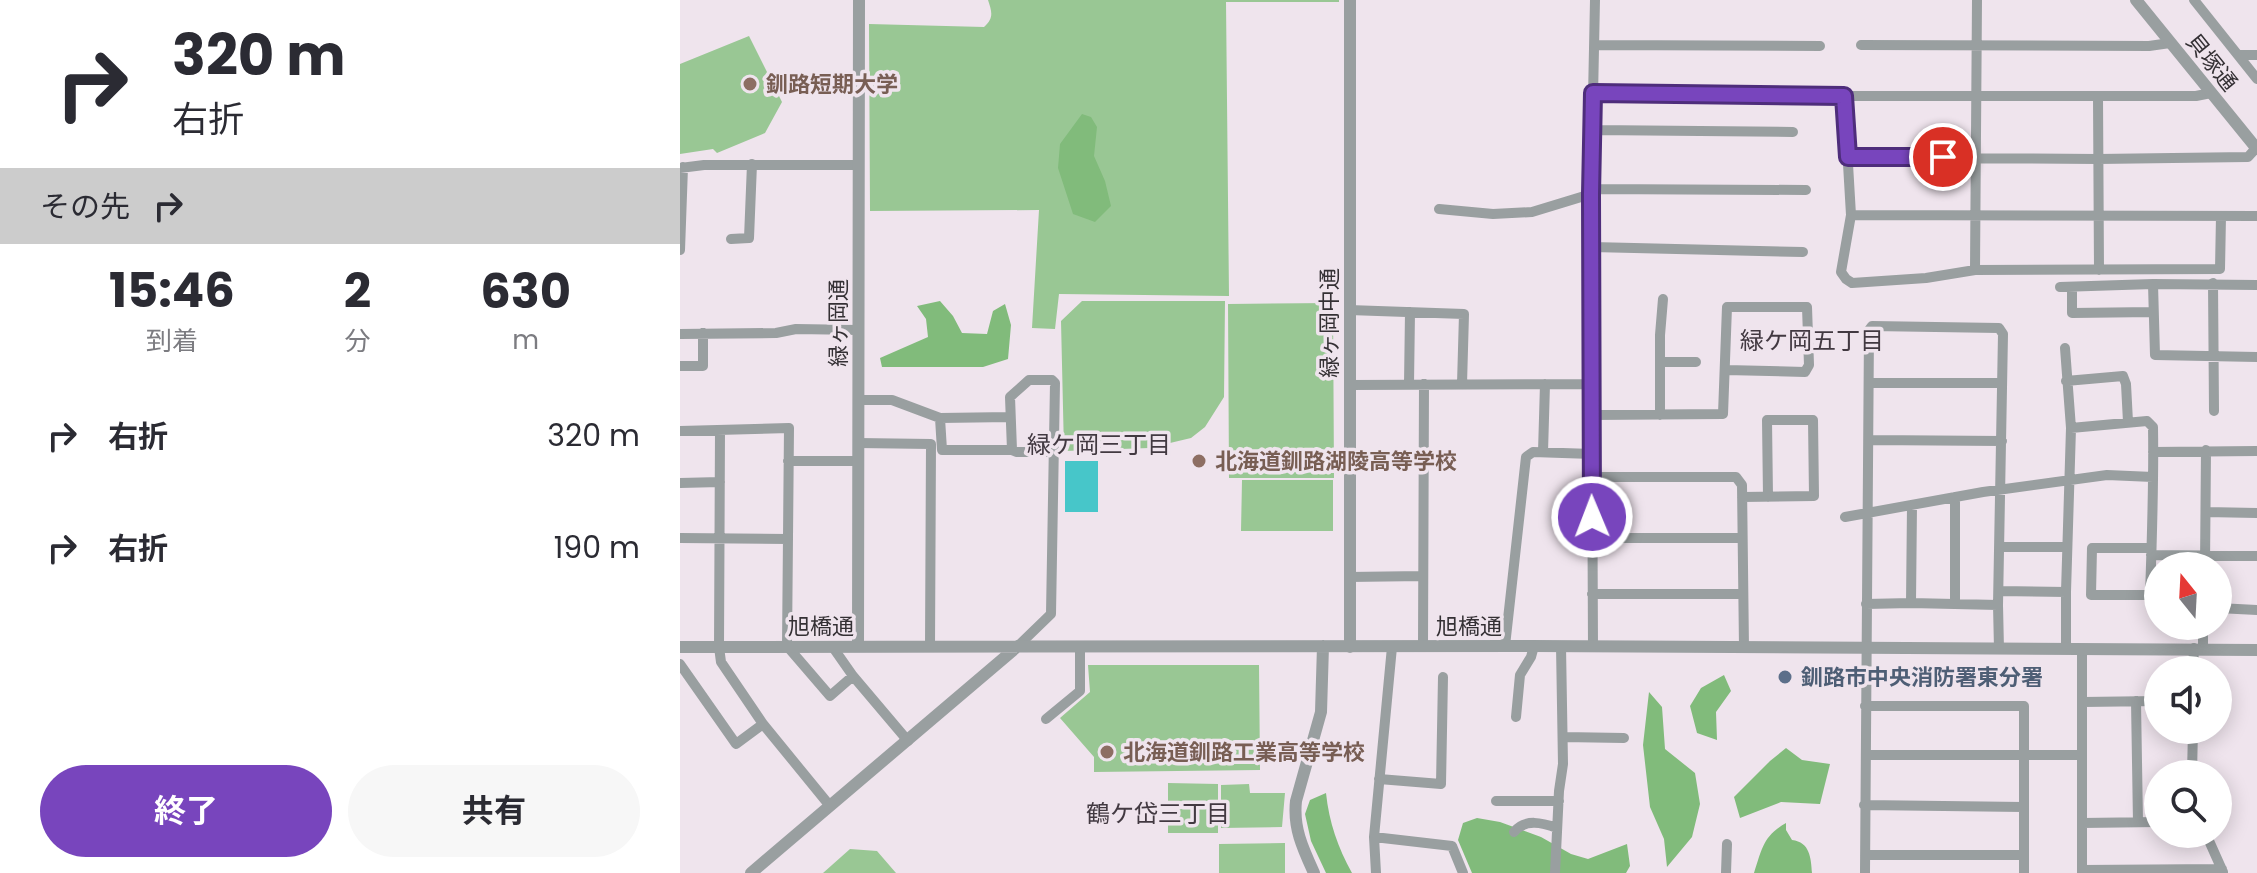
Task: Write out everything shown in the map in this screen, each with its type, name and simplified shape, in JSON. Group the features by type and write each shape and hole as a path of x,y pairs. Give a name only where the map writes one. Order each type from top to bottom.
{"street":[{"name":"緑ヶ岡通","path":"858,647 859,0"},
{"name":"緑ヶ岡中通","path":"1350,0 1350,647"},
{"path":"1593,647 1592,192 1595,0"},
{"path":"1975,270 1977,0"},
{"name":"貝塚通","path":"2136,0 2257,148"},
{"path":"2194,0 2257,79"},
{"path":"1861,45 2149,46 2170,43"},
{"path":"1595,45 1820,46"},
{"path":"2238,55 2257,55"},
{"path":"1593,93 2098,97 2196,96 2211,93"},
{"path":"1844,96 1851,215 1841,272 1852,283 1926,278 1975,270 2220,269 2221,216"},
{"path":"2098,97 2099,270"},
{"path":"1593,130 1793,132"},
{"path":"1848,157 2248,157 2257,148"},
{"path":"680,250 681,168 752,164 859,165"},
{"path":"731,239 749,238 752,164"},
{"path":"1439,209 1493,214 1532,212 1592,192 1806,190"},
{"path":"1851,215 2257,216"},
{"path":"1592,247 1803,252"},
{"path":"2213,283 2214,411"},
{"path":"2060,287 2213,283 2257,285"},
{"path":"2153,284 2155,355 2257,357"},
{"path":"2072,287 2072,313 2153,312"},
{"path":"1660,415 1663,299"},
{"path":"1592,415 1723,414 1727,307 1807,307 1809,365 1805,372 1726,370"},
{"path":"1349,310 1464,314 1462,384"},
{"path":"1409,384 1410,312"},
{"path":"1865,873 1869,330 1872,326 1999,328 2003,334 1999,649"},
{"path":"680,334 776,333 796,329 859,330"},
{"path":"680,366 703,366 703,333"},
{"path":"2065,348 2071,428 2066,648"},
{"path":"1660,362 1696,362"},
{"path":"2066,381 2123,376 2128,422"},
{"path":"751,873 908,741 1051,614 1055,383 1052,380 1029,380 1010,397 1012,450"},
{"path":"1869,383 2002,383"},
{"path":"1423,646 1424,384"},
{"path":"1543,452 1545,384"},
{"path":"1350,385 1592,384"},
{"path":"858,400 892,400 940,418 1010,417"},
{"path":"940,418 942,450 1054,452"},
{"path":"1742,497 1768,497 1814,496 1813,420 1767,420 1768,497"},
{"path":"2071,428 2147,421 2153,427 2153,477 2150,595 2091,595 2092,548 2151,552"},
{"path":"680,431 789,428 787,646 830,696 853,676"},
{"path":"720,431 721,662 763,724 830,806"},
{"path":"1869,440 2002,441"},
{"path":"858,443 931,444 930,647"},
{"path":"2205,552 2206,450"},
{"path":"2153,452 2257,451"},
{"path":"1505,646 1526,457 1533,452 1592,454"},
{"path":"788,461 857,461"},
{"path":"1845,517 2107,475 2153,477"},
{"path":"1592,477 1736,477 1742,485 1744,648"},
{"path":"680,483 720,482"},
{"path":"1955,497 1955,604"},
{"path":"1911,603 1912,505"},
{"path":"2206,512 2257,513"},
{"path":"680,538 788,539"},
{"path":"1592,538 1742,538"},
{"path":"1999,547 2066,547"},
{"path":"2232,558 2257,556"},
{"path":"1349,577 1423,576"},
{"path":"1999,591 2066,592"},
{"path":"1592,594 1742,594"},
{"path":"1866,604 1998,605"},
{"path":"2232,609 2257,610"},
{"path":"2196,656 2200,640"},
{"path":"832,646 908,741"},
{"path":"1046,719 1080,691 1080,646"},
{"path":"1314,873 1298,836 1295,814 1321,712 1323,646"},
{"path":"1516,717 1520,675 1534,646"},
{"path":"1555,873 1563,764 1561,646"},
{"name":"旭橋通","path":"680,647 1561,646 2257,650"},
{"path":"1376,873 1374,837 1392,647"},
{"path":"2082,649 2082,871 2223,871 2212,848"},
{"path":"680,664 736,744 763,724"},
{"path":"1379,779 1441,784 1443,677"},
{"path":"2136,701 2138,822"},
{"path":"2083,702 2144,701"},
{"path":"1865,706 2024,706 2024,873"},
{"path":"1563,737 1624,738"},
{"path":"1866,755 2082,755"},
{"path":"1496,801 1559,801"},
{"path":"1864,805 2023,807"},
{"path":"2082,823 2144,822"},
{"path":"1514,832 1529,823 1557,828"},
{"path":"1374,837 1452,846 1463,873"},
{"path":"1726,873 1727,844"},
{"path":"1865,855 2023,855"}],"green space":[{"path":"988,0 1339,0 1226,2 1229,296 1059,294 1055,329 1032,328 1039,210 870,211 869,24 984,27 991,15"},
{"path":"749,36 782,102 765,133 717,153 713,149 680,154 680,64"},
{"path":"1082,114 1091,117 1097,127 1094,156 1111,206 1095,222 1073,214 1058,168 1060,144"},
{"path":"940,301 962,333 987,334 993,311 1005,304 1011,325 1008,359 983,367 882,367 880,358 928,337 926,319 917,306"},
{"path":"1082,301 1225,301 1224,397 1205,427 1191,438 1149,448 1064,451 1061,321"},
{"path":"1333,303 1334,478 1229,478 1228,304"},
{"path":"1242,480 1333,480 1333,531 1241,531"},
{"path":"1088,665 1259,665 1260,770 1094,772 1094,757 1060,718 1090,692"},
{"path":"1724,675 1731,691 1716,712 1717,740 1697,733 1690,706 1701,688"},
{"path":"1649,692 1662,707 1665,749 1695,773 1700,804 1692,837 1667,867 1664,839 1650,807 1643,745"},
{"path":"1786,748 1802,760 1830,764 1820,804 1781,802 1740,818 1734,797"},
{"path":"1168,783 1218,784 1218,833 1168,833"},
{"path":"1249,784 1250,793 1285,793 1282,827 1221,828 1221,785"},
{"path":"1326,793 1335,834 1352,873 1326,873 1311,841 1305,814 1310,800"},
{"path":"1477,818 1500,822 1541,837 1571,854 1588,859 1627,844 1630,866 1626,873 1472,873 1458,840 1463,823"},
{"path":"1786,823 1792,840 1806,847 1812,873 1754,873 1768,838"},
{"path":"1285,843 1285,873 1219,873 1219,844"},
{"path":"850,849 877,851 896,873 823,873"}],"water":[{"path":"1065,461 1098,461 1098,512 1065,512"}],"place":[{"name":"釧路短期大学","path":"750,84"},
{"name":"北海道釧路湖陵高等学校","path":"1199,461"},
{"name":"釧路市中央消防署東分署","path":"1785,677"},
{"name":"北海道釧路工業高等学校","path":"1107,752"}],"district":[{"name":"緑ケ岡五丁目","path":"1812,341"},
{"name":"緑ケ岡三丁目","path":"1099,445"},
{"name":"鶴ケ岱三丁目","path":"1158,814"}],"route":[{"path":"1592,517 1593,93 1844,96 1848,157 1943,157"}]}
